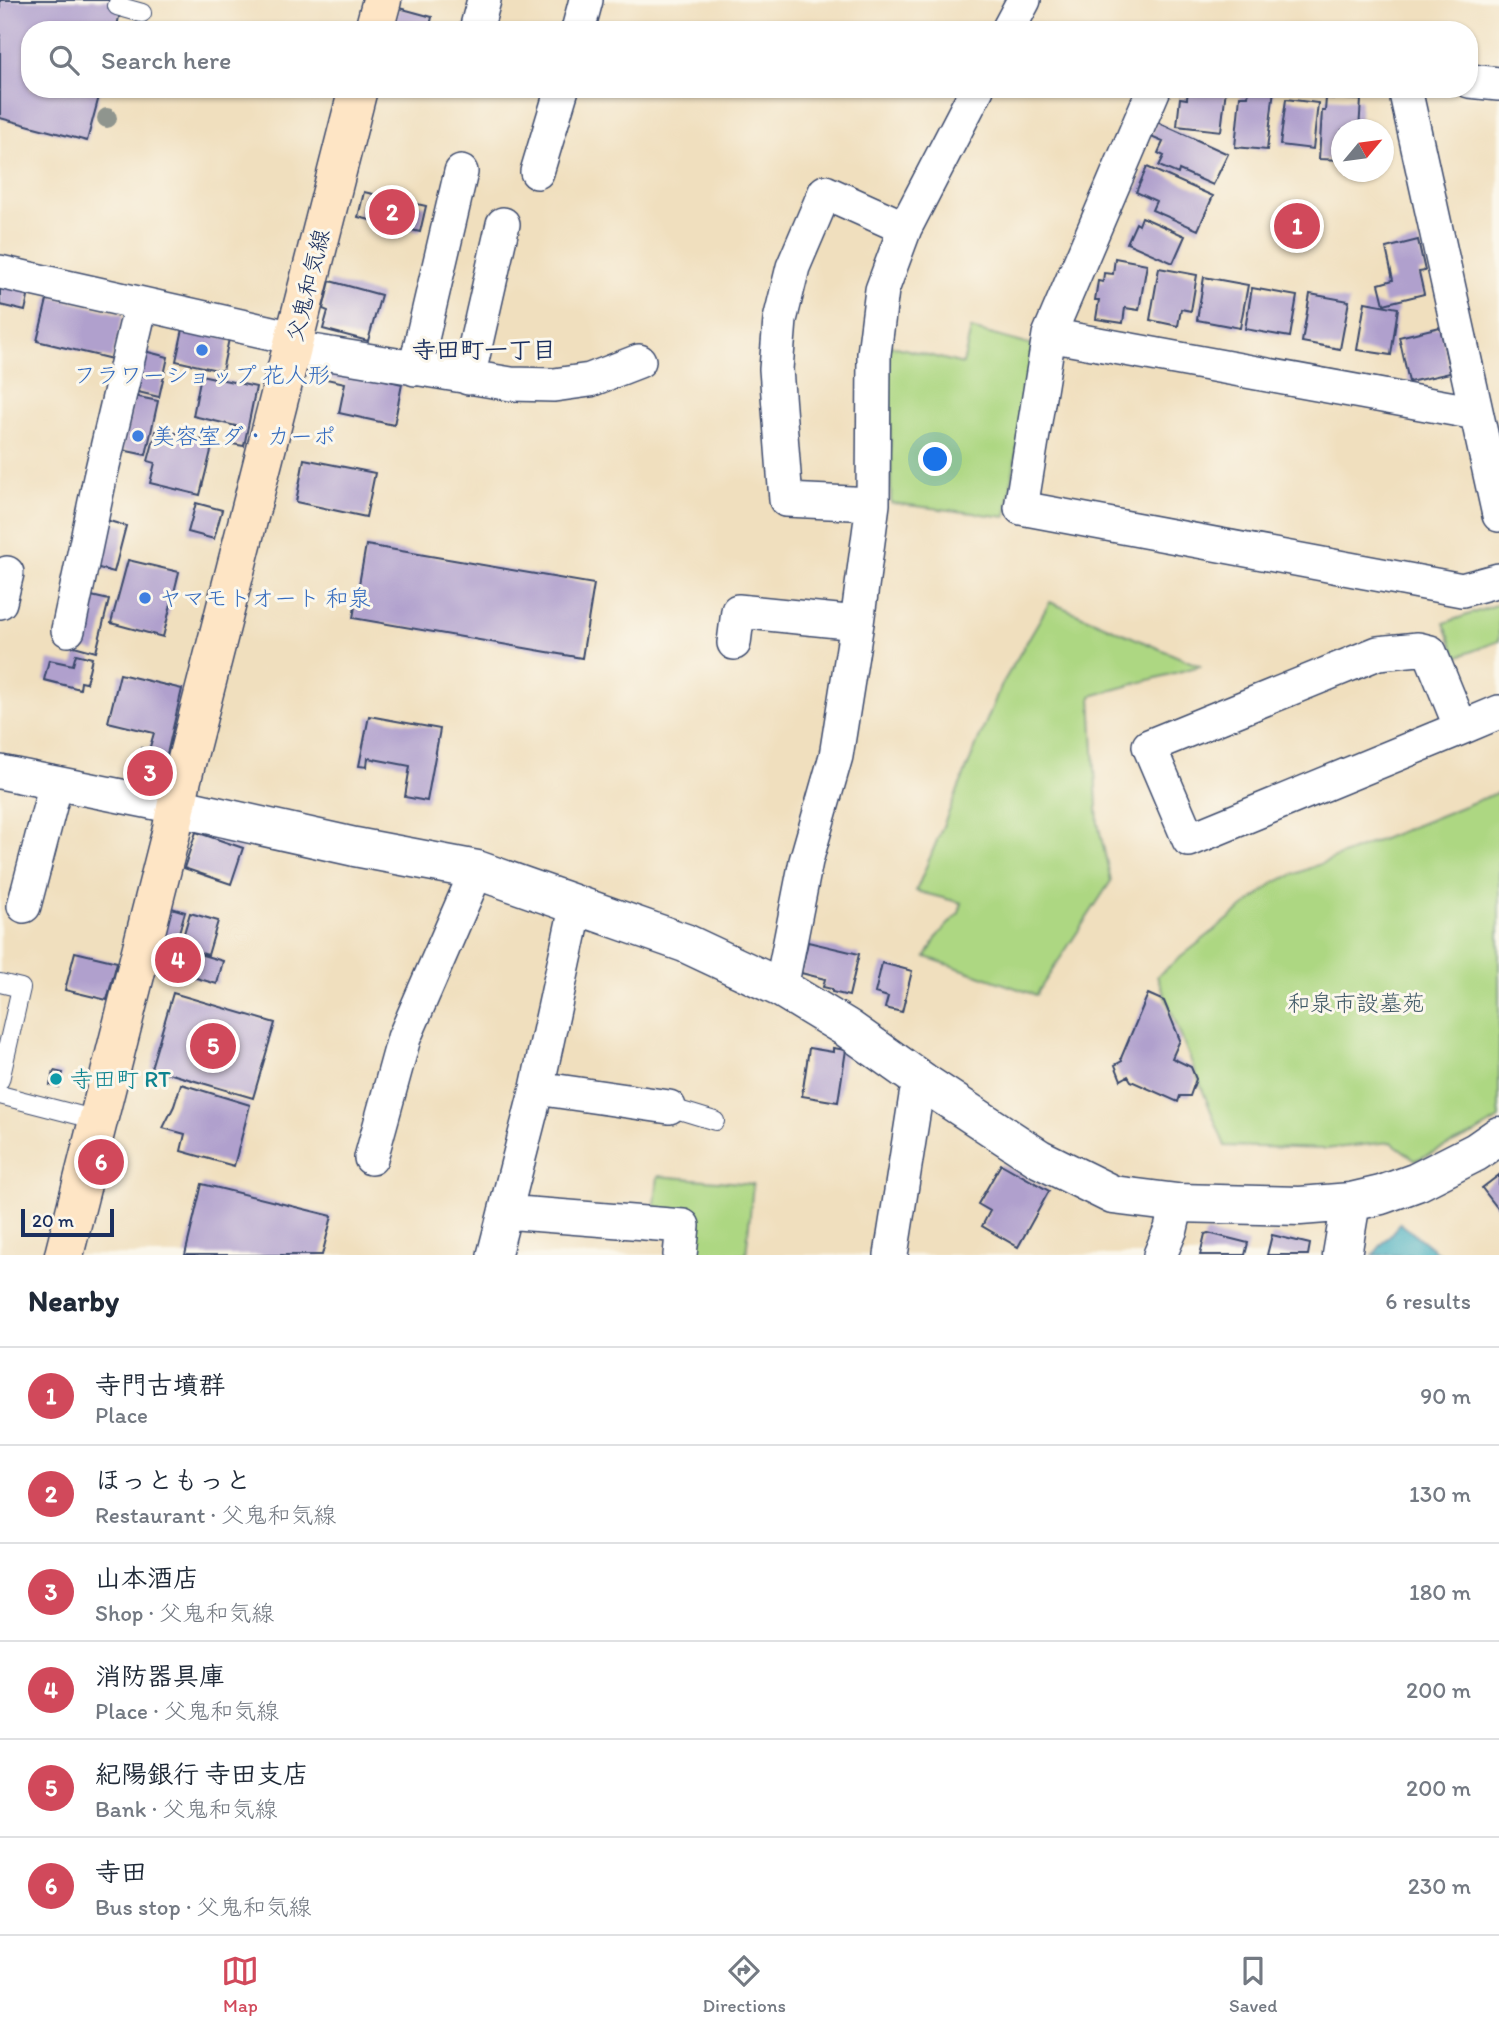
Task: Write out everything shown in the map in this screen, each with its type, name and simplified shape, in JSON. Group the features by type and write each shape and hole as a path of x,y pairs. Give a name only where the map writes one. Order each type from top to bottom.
{"main road":[{"path":"376,21 382,0"},
{"name":"父鬼和気線","path":"64,1255 356,98"}],"street":[{"path":"478,21 484,0"},
{"path":"580,21 586,0"},
{"path":"1478,82 1499,84"},
{"path":"537,172 559,98"},
{"path":"781,988 806,861 836,756 857,623 873,504 874,354 882,290 905,229 972,98"},
{"path":"1150,98 1049,335 1021,508 1462,590 1499,580"},
{"path":"1407,98 1499,515"},
{"path":"415,369 461,172"},
{"path":"873,504 786,500 776,369 780,320 793,267 825,192 905,229"},
{"path":"468,378 503,224"},
{"path":"0,272 294,338 306,350 511,384 592,388 639,361"},
{"path":"68,630 115,481 141,304"},
{"path":"1049,335 1476,413"},
{"path":"734,643 738,611 857,623"},
{"path":"1461,728 1430,652 1418,649 1378,653 1149,746 1189,840 1461,728 1499,712"},
{"path":"0,772 477,870 685,943 781,988 846,1028 1040,1159 1113,1195 1177,1203 1300,1206 1351,1202 1417,1182 1476,1152 1499,1136"},
{"path":"24,906 56,783"},
{"path":"371,1158 404,1038 477,870"},
{"path":"494,1255 537,1088 577,903"},
{"path":"891,1255 916,1096 923,1082"},
{"path":"537,1088 669,1107"},
{"path":"1342,1255 1351,1202"},
{"path":"1160,1255 1171,1229 1177,1203"},
{"path":"505,1212 682,1226 680,1255"}],"lane":[{"path":"119,0 117,6 142,13"},
{"path":"0,983 20,988 0,1080"},
{"path":"0,1095 97,1120"},
{"path":"669,1107 715,1121"}],"green space":[{"path":"971,329 1034,346 1006,517 891,503 889,345 963,364"},
{"path":"1050,602 1200,666 1091,696 1098,823 1111,881 1036,995 926,957 938,935 959,913 962,903 916,891 1001,686"},
{"path":"1499,604 1499,641 1457,657 1444,623"},
{"name":"和泉市設墓苑","path":"1499,792 1499,1119 1474,1134 1416,1160 1391,1142 1325,1149 1225,1146 1157,976 1275,882"},
{"path":"658,1176 753,1184 746,1255 696,1255 654,1211"}],"water":[{"path":"1400,1223 1441,1255 1373,1255"}],"building":[{"path":"0,0 123,0 118,21 21,21 21,98 99,98 87,141 0,118"},
{"path":"399,8 432,17 431,21 395,21"},
{"path":"1180,98 1225,98 1221,131 1177,126"},
{"path":"1240,98 1273,98 1267,150 1235,147"},
{"path":"1326,98 1361,100 1360,119 1331,119 1331,160 1319,159 1322,111 1325,111"},
{"path":"1286,99 1318,103 1313,149 1280,145"},
{"path":"1157,122 1228,154 1213,185 1179,170 1178,174 1159,166 1164,156 1158,153 1163,142 1151,137"},
{"path":"1147,167 1213,196 1198,230 1152,210 1156,201 1136,192"},
{"path":"364,192 426,206 420,232 358,217"},
{"path":"1142,217 1185,236 1173,263 1127,243 1136,223 1139,225"},
{"path":"1418,240 1425,271 1419,272 1424,294 1384,304 1379,284 1393,280 1386,248"},
{"path":"1115,258 1147,264 1139,310 1125,308 1123,323 1096,319 1098,281 1103,282 1104,273 1113,274"},
{"path":"1159,268 1197,275 1191,311 1181,309 1178,326 1150,320"},
{"path":"1204,277 1248,285 1240,328 1197,320"},
{"path":"0,281 30,288 25,311 0,305"},
{"path":"330,281 381,295 368,341 323,329 328,311 323,309"},
{"path":"1252,288 1297,296 1290,337 1245,329"},
{"path":"1310,294 1349,301 1340,349 1302,342"},
{"path":"48,296 123,315 112,359 37,341"},
{"path":"1365,302 1398,308 1391,355 1357,350"},
{"path":"1440,327 1450,373 1409,382 1399,337"},
{"name":"フラワーショップ 花人形","path":"183,329 229,339 222,371 176,361"},
{"path":"144,351 168,357 159,397 134,391"},
{"path":"312,356 402,384 394,425 339,413 345,383 308,375"},
{"path":"201,375 256,387 244,446 232,444 236,426 193,416"},
{"path":"134,396 158,401 146,455 122,450"},
{"path":"157,428 213,443 200,495 150,483 155,463 148,461"},
{"path":"304,459 375,473 366,517 296,502"},
{"path":"196,503 222,510 214,539 188,532"},
{"path":"106,520 126,526 114,572 95,567"},
{"path":"366,545 594,584 582,658 353,618"},
{"name":"ヤマモトオート 和泉","path":"128,560 179,572 163,637 111,623"},
{"path":"87,595 109,600 96,652 74,646"},
{"path":"76,654 92,658 86,683 81,682 80,689 44,680 49,660 73,665"},
{"path":"120,674 182,689 158,793 132,786 141,748 149,750 154,733 108,722"},
{"path":"369,716 440,729 427,801 405,797 410,766 368,758 367,767 359,766"},
{"path":"196,832 243,848 231,884 184,868"},
{"path":"168,907 185,912 175,946 166,943 160,935"},
{"path":"190,913 218,921 208,955 180,947"},
{"path":"808,942 859,954 849,996 823,987 825,979 801,973"},
{"path":"164,944 223,961 217,984 158,967"},
{"path":"75,952 117,962 107,1000 65,990"},
{"path":"882,963 912,971 902,1012 885,1008 888,997 875,993"},
{"path":"173,993 275,1023 253,1098 151,1068"},
{"path":"1148,994 1164,1001 1180,1040 1172,1058 1191,1067 1196,1079 1190,1096 1180,1096 1178,1102 1131,1081 1128,1076 1121,1080 1115,1065 1122,1061"},
{"path":"809,1048 833,1052 833,1048 846,1050 838,1102 802,1096"},
{"name":"寺田町 RT","path":"54,1071 63,1073 59,1087 50,1085"},
{"path":"181,1084 250,1105 234,1166 181,1151 185,1134 163,1128"},
{"path":"1001,1164 1049,1191 1018,1247 982,1226 990,1211 978,1204"},
{"path":"1499,1175 1499,1210 1482,1188"},
{"path":"202,1184 332,1216 322,1255 185,1255"},
{"path":"1205,1234 1248,1243 1245,1255 1200,1255"},
{"path":"1272,1235 1310,1244 1308,1255 1267,1255"}],"place":[{"name":"ほっともっと","path":"392,212"},
{"name":"寺門古墳群","path":"1297,226"},
{"name":"フラワーショップ 花人形","path":"202,350"},
{"name":"美容室ダ・カーポ","path":"138,436"},
{"name":"ヤマモトオート 和泉","path":"145,598"},
{"name":"山本酒店","path":"150,773"},
{"name":"消防器具庫","path":"178,960"},
{"name":"紀陽銀行 寺田支店","path":"213,1046"},
{"name":"寺田町 RT","path":"56,1079"},
{"name":"寺田","path":"101,1162"}],"district":[{"name":"寺田町一丁目","path":"484,350"}]}
